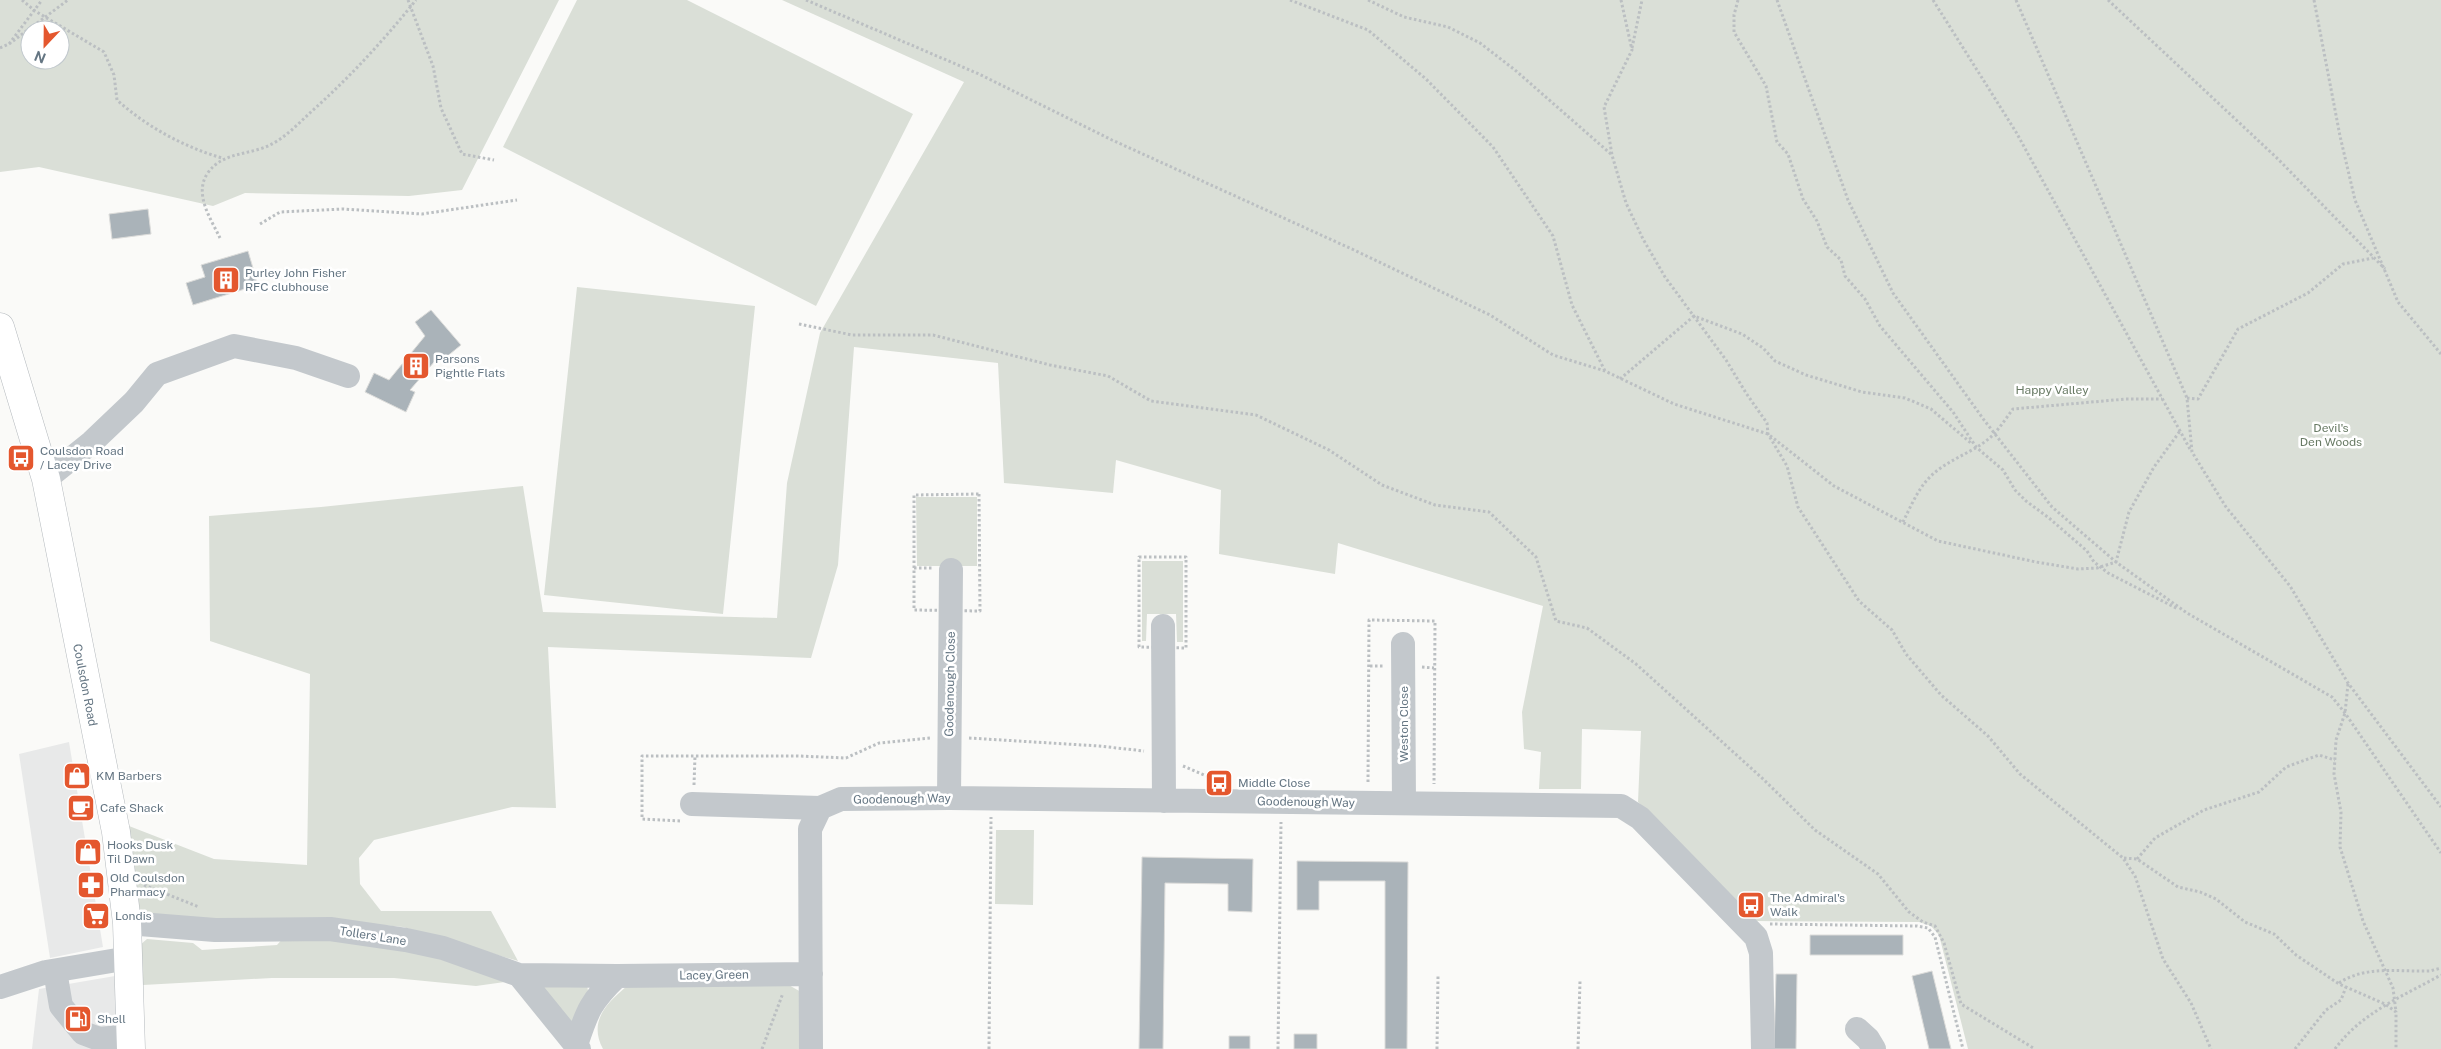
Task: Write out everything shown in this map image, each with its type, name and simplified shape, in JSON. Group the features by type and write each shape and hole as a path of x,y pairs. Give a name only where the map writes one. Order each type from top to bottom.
{"main road":[{"name":"Coulsdon Road","path":"0,329 46,478 93,726 116,832 127,923 132,1043"}],"street":[{"path":"46,478 92,442 134,402 157,374 234,346 296,358 348,376"},
{"name":"Goodenough Close","path":"949,798 951,570"},
{"path":"1163,637 1164,801"},
{"name":"Weston Close","path":"1403,644 1404,803"},
{"name":"Goodenough Way","path":"692,804 820,808 841,799 991,798 1621,806 1640,818 1756,937 1761,953 1763,1049"},
{"path":"811,1049 801,974 810,829 820,808"},
{"name":"Tollers Lane","path":"127,923 215,930 330,929 406,940 450,951 519,975"},
{"path":"0,987 54,971 129,958"},
{"path":"54,971 61,1006 83,1033 99,1038 132,1043"},
{"name":"Lacey Green","path":"519,975 801,974"},
{"path":"519,975 578,1047"},
{"path":"578,1047 583,1022 595,998 617,976"},
{"path":"1857,1029 1868,1039 1874,1049"}],"path":[{"path":"22,0 46,18 104,52 114,75 117,100 132,113 180,143 222,158 260,151 278,141 348,78 416,0"},
{"path":"9,44 42,0"},
{"path":"0,48 9,44 46,18 68,0"},
{"path":"408,0 433,66 442,108 462,154 494,160"},
{"path":"806,0 979,74 1112,140 1354,250 1490,316 1553,355 1605,371 1674,404 1768,434 1834,486 1938,541 2078,569 2100,567 2116,562"},
{"path":"1290,0 1368,30 1426,79 1494,147 1553,236 1572,305 1605,371"},
{"path":"1368,0 1404,17 1448,27 1480,42 1612,155"},
{"path":"1621,0 1632,50"},
{"path":"1642,0 1632,50 1604,107 1612,155 1626,203 1643,240 1665,277 1726,360 1767,423 1768,434 1787,466 1798,507 1859,601 1892,630 1906,654 1940,695 1988,736 2020,774 2123,858 2135,876 2163,959 2191,1003 2211,1049"},
{"path":"1738,0 1734,15 1734,32 1766,86 1777,142 1788,154 1803,198 1817,221 1827,247 1841,260 1845,276 1865,299 1880,326 1953,412 1976,447"},
{"path":"1776,0 1848,200 1893,293 1994,434 2052,507 2116,562 2187,613"},
{"path":"1933,0 2016,132 2162,399 2226,507 2290,586 2348,683 2441,807"},
{"path":"2016,0 2187,398 2192,452"},
{"path":"2108,0 2278,159 2384,269"},
{"path":"2314,0 2340,136 2355,200 2398,302 2441,354"},
{"path":"220,238 204,204 202,192 207,175 222,158"},
{"path":"260,224 280,212 343,209 422,214 517,200"},
{"path":"2187,398 2198,399 2238,328 2308,293 2342,264 2373,257"},
{"path":"1620,379 1694,316"},
{"path":"1694,316 1742,334 1763,348 1775,361 1806,376 1862,392 1905,398 1931,409 2003,470 2015,490 2087,551 2100,567 2187,613 2332,697 2345,712 2441,853"},
{"path":"798,324 852,335 933,336 1050,365 1108,376 1151,400 1256,415 1329,450 1382,485 1435,505 1489,512 1536,557 1556,621 1587,628 1636,664 1762,778 1815,830 1878,874 1909,912 1923,922 1935,926 1944,943 1961,1004 2035,1049"},
{"path":"1903,522 1912,503 1928,479 1948,462 1976,447 1994,434 2013,409 2162,399"},
{"path":"2116,562 2129,512 2154,468 2180,431"},
{"path":"1139,557 1186,557 1186,648 1163,637 1140,647 1139,557"},
{"path":"2348,683 2345,712 2336,740 2334,774 2341,812 2340,847 2363,921 2396,1000 2396,1049"},
{"path":"2137,859 2154,838 2204,810 2259,792 2286,767 2320,755 2335,760"},
{"path":"989,1049 991,798"},
{"path":"1278,1049 1281,802"},
{"path":"2123,858 2137,859 2178,887 2200,892 2216,899 2245,922 2274,934 2296,955 2338,984 2385,1004 2396,1012"},
{"path":"137,882 203,910 211,918 215,930"},
{"path":"1745,924 1917,926 1928,928 1935,937 1962,1049"},
{"path":"2338,984 2348,977 2363,972 2414,972 2441,968"},
{"path":"762,1049 801,974"},
{"path":"2335,1049 2341,1040 2385,1004 2396,1000 2441,975"},
{"path":"1437,1049 1438,976"},
{"path":"1578,1049 1580,981"},
{"path":"2295,1049 2326,1010 2341,1000 2346,987"}],"shaded area":[{"path":"69,742 103,947 50,958 19,754"},
{"path":"115,976 119,1049 32,1049 39,989"}],"green space":[{"path":"0,0 559,0 462,190 409,196 245,193 213,206 39,167 0,172"},
{"path":"577,0 687,0 913,114 816,306 503,147"},
{"name":"Happy Valley","path":"782,0 2441,0 2441,1049 1968,1049 1939,935 1931,926 1919,922 1756,921 1638,802 1641,731 1582,729 1581,789 1539,789 1541,752 1524,749 1522,712 1543,606 1338,543 1335,574 1219,554 1221,490 1116,460 1113,493 1004,483 998,363 854,347 838,565 811,658 548,647 556,808 512,807 374,840 359,858 360,884 381,911 491,911 518,961 403,927 331,920 186,922 135,913 129,826 214,859 307,865 310,674 210,641 209,516 321,507 523,486 543,612 777,618 787,483 820,333 964,82"},
{"path":"577,287 755,306 723,614 544,595"},
{"path":"916,497 977,497 977,566 917,566"},
{"path":"1142,561 1183,561 1183,642 1177,642 1176,614 1147,614 1146,641 1142,641"},
{"path":"996,830 1034,830 1033,905 995,904"},
{"path":"284,937 404,945 512,981 476,986 394,978 272,978 143,985 140,945 147,939 193,943 202,950 277,945"},
{"path":"787,984 801,992 804,1049 603,1049 599,1039 599,1021 602,1013 627,986"},
{"path":"544,985 587,985 588,991 571,1024 540,989"}],"building":[{"path":"148,209 151,234 112,239 109,214"},
{"name":"Purley John Fisher RFC clubhouse","path":"248,251 258,285 193,305 186,283 205,277 201,265"},
{"name":"Parsons Pightle Flats","path":"431,310 461,345 445,358 441,354 410,390 415,392 406,412 365,392 374,373 389,380 425,336 415,322"},
{"path":"1142,857 1253,859 1252,912 1228,911 1228,884 1165,883 1163,1049 1139,1049"},
{"path":"1297,861 1408,862 1407,1049 1385,1049 1385,881 1319,881 1319,910 1297,910"},
{"path":"1810,935 1903,935 1903,955 1810,955"},
{"path":"1932,971 1951,1049 1929,1049 1912,976"},
{"path":"1776,974 1797,974 1796,1049 1774,1049"},
{"path":"1294,1034 1317,1034 1317,1049 1294,1049"},
{"path":"1229,1036 1250,1036 1250,1049 1229,1049"}],"place":[{"name":"Purley John Fisher RFC clubhouse","path":"226,280"},
{"name":"Parsons Pightle Flats","path":"416,366"},
{"name":"Coulsdon Road / Lacey Drive","path":"21,458"},
{"name":"KM Barbers","path":"77,776"},
{"name":"Middle Close","path":"1219,783"},
{"name":"Cafe Shack","path":"81,808"},
{"name":"Hooks Dusk Til Dawn","path":"88,852"},
{"name":"Old Coulsdon Pharmacy","path":"91,885"},
{"name":"The Admiral's Walk","path":"1751,905"},
{"name":"Londis","path":"96,916"},
{"name":"Shell","path":"78,1019"}],"park label":[{"name":"Devil's Den Woods","path":"2331,435"}]}
